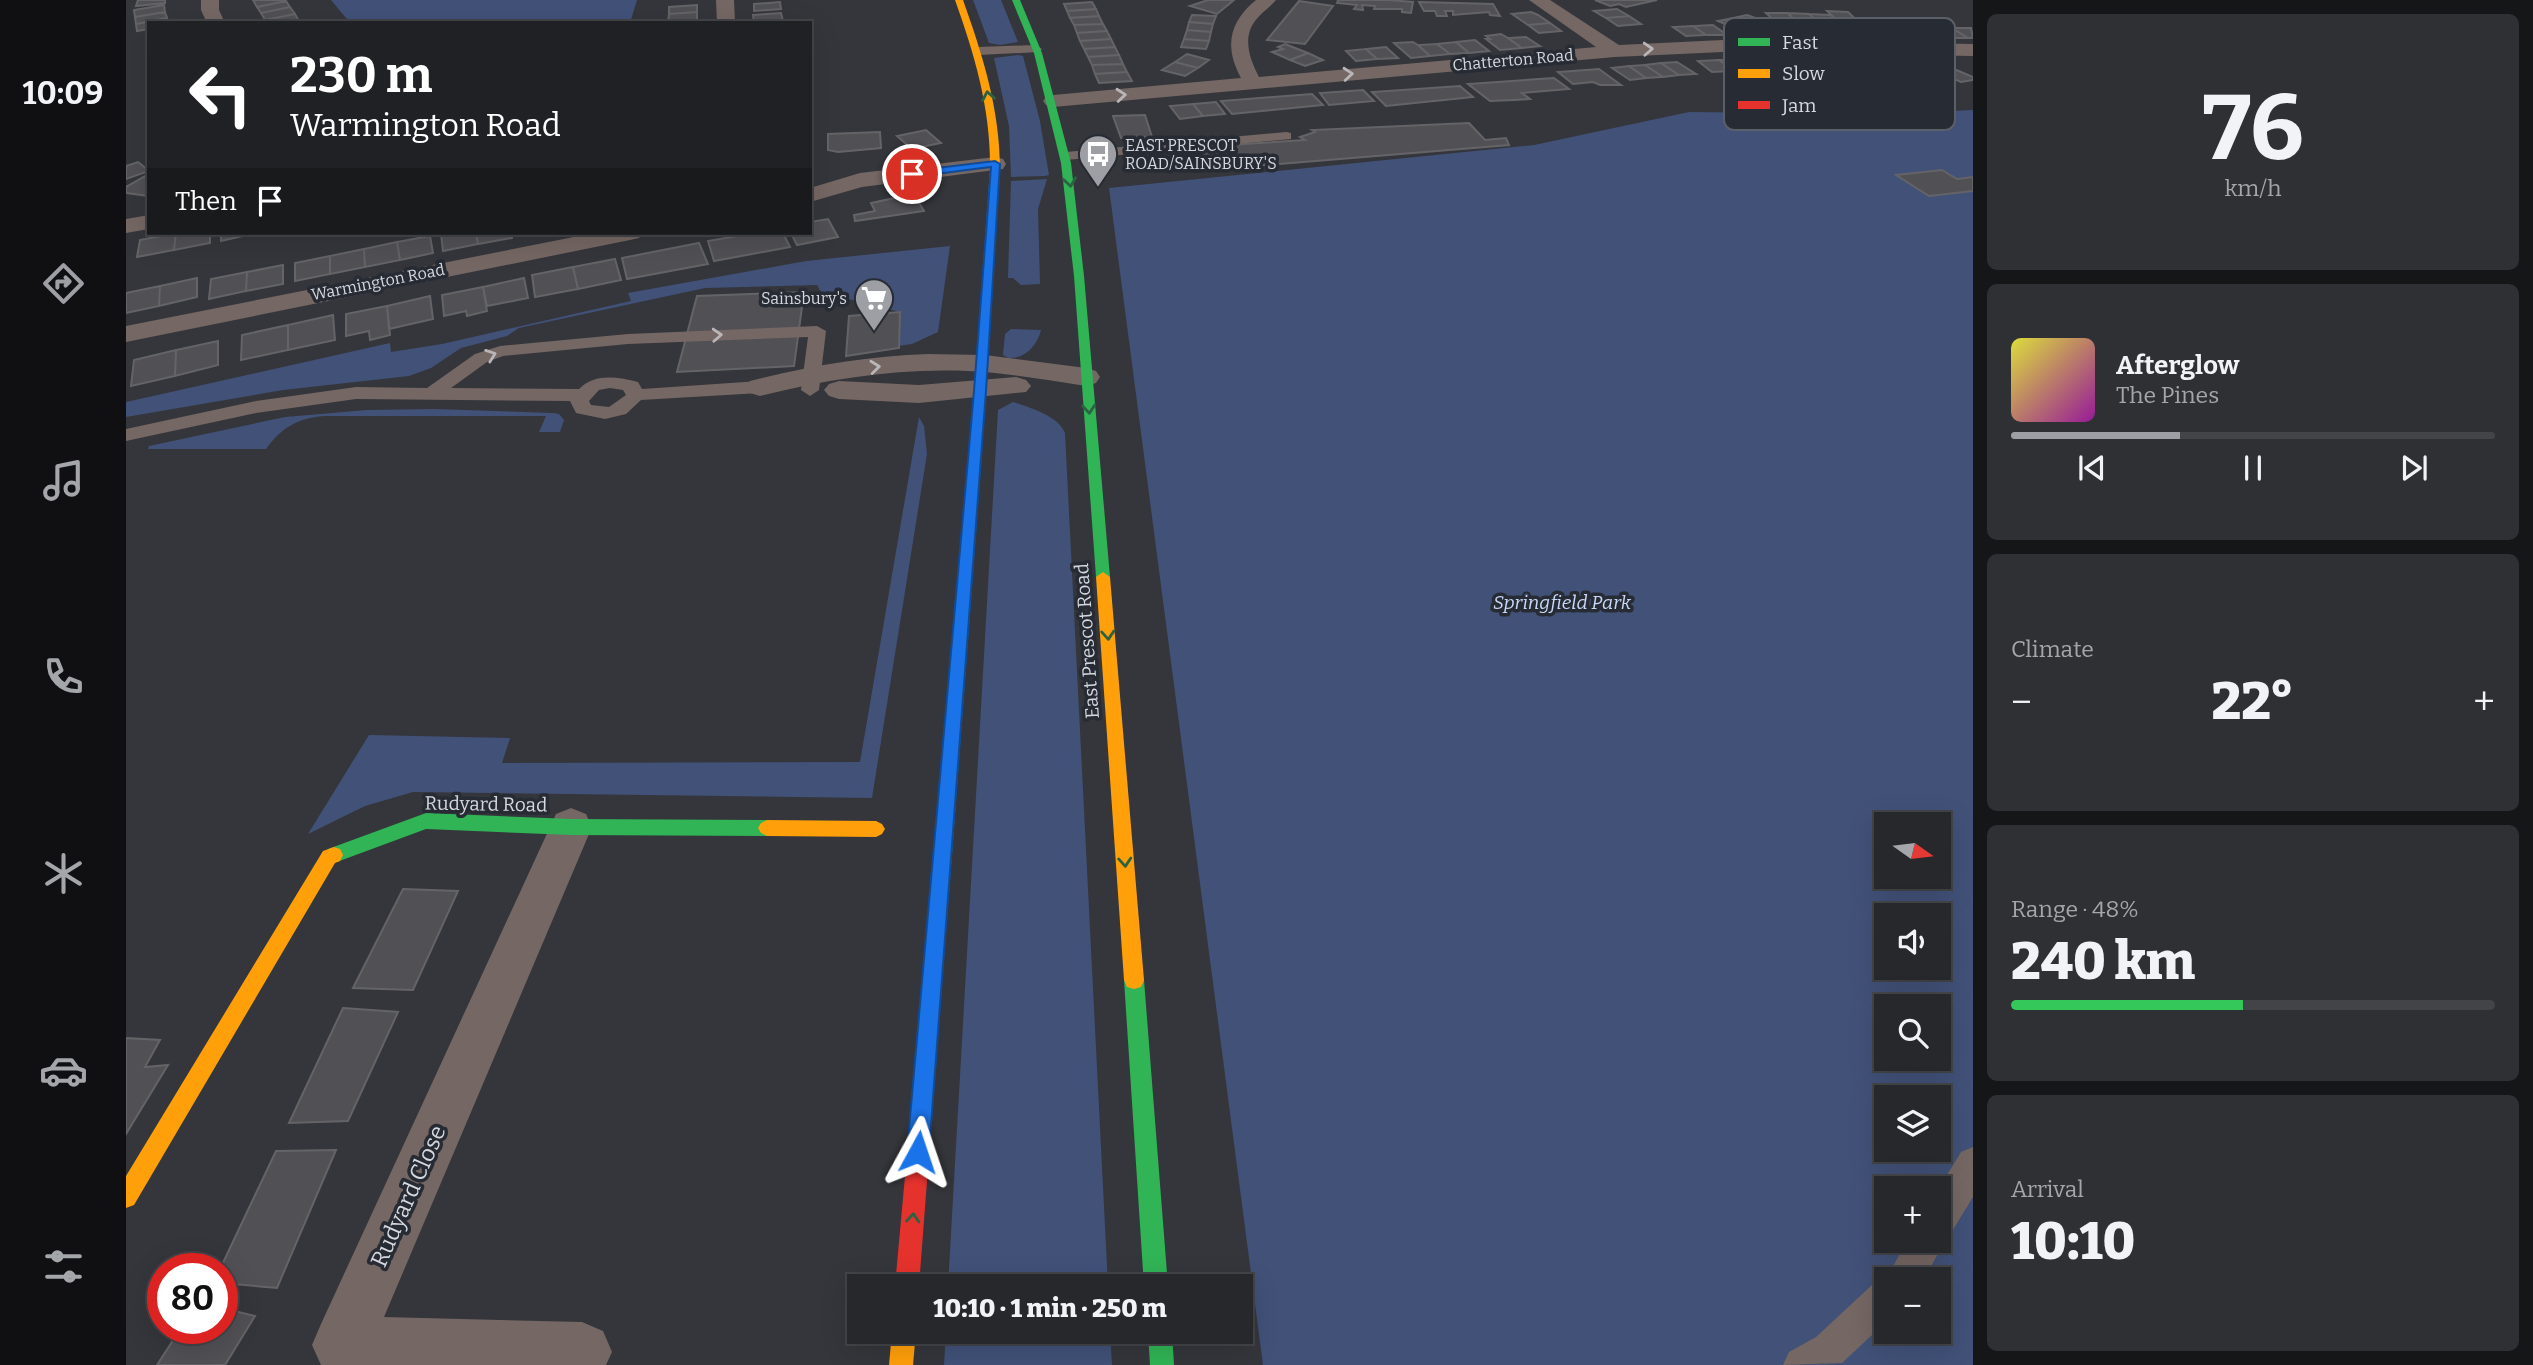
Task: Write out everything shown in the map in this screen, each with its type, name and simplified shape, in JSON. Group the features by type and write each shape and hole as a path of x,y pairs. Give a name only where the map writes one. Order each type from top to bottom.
{"main road":[{"path":"908,1274 981,377 995,164 993,129 978,51 960,0"},
{"name":"East Prescot Road","path":"1016,0 1053,101 1066,156 1076,229 1155,1274"},
{"name":"Rudyard Road","path":"126,1197 329,857 426,821 571,827 876,829"},
{"path":"901,1365 903,1344"},
{"path":"1161,1344 1162,1365"}],"street":[{"path":"210,0 210,10 215,21"},
{"path":"725,0 726,21"},
{"path":"1253,83 1240,57 1239,34 1250,14 1267,0"},
{"path":"1538,0 1615,51"},
{"name":"Chatterton Road","path":"1053,101 1615,51 1724,46"},
{"name":"Chatterton Road","path":"1955,50 1973,50"},
{"path":"812,181 860,180 995,164"},
{"path":"812,194 860,180"},
{"path":"126,226 147,222"},
{"name":"Warmington Road","path":"126,334 619,235"},
{"path":"760,387 811,382 919,394 981,377 1086,377"},
{"name":"Rudyard Close","path":"571,827 342,1345 582,1352"}],"lane":[{"path":"978,51 1036,49"},
{"path":"1066,156 1286,136"},
{"path":"434,391 481,358 500,351 628,339 817,331 811,382"},
{"path":"635,395 631,386 619,382 593,386 579,400 583,409 604,413 621,408 635,395 760,387"},
{"path":"126,435 256,407 356,393 434,391 582,395"},
{"path":"1951,1201 1973,1164"},
{"path":"1802,1365 1829,1350 1874,1308"}],"green space":[{"path":"331,0 637,0 631,21 352,21 346,18"},
{"path":"973,0 1001,0 1018,42 1000,45 989,43"},
{"path":"1023,56 1040,121 1049,175 1045,176 1011,177 1009,126 994,58"},
{"name":"Springfield Park","path":"1973,110 1973,1365 1263,1365 1109,188 1534,145 1689,112 1724,112 1724,130 1955,130 1955,111"},
{"path":"1047,179 1038,209 1040,284 1021,285 1013,278 1008,278 1011,181"},
{"path":"950,246 938,332 912,344 898,346 900,312 821,292 817,285 705,288 519,328 507,336 461,348 431,368 409,376 283,390 126,417 126,402 390,343 391,352 442,344 631,301 628,293 806,261"},
{"path":"1011,329 1041,330 1037,341 1025,354 1008,358 1003,355 1005,334"},
{"path":"1013,402 1050,417 1065,433 1107,1274 949,1274 998,410"},
{"path":"367,410 553,413 559,414 564,420 560,432 539,432 546,416 324,416 291,425 266,449 148,449 149,446 285,417"},
{"path":"919,417 924,426 927,454 872,798 413,792 365,806 308,834 369,735 510,738 502,763 860,762"},
{"path":"945,1344 1111,1344 1112,1365 944,1365"}],"building":[{"path":"138,0 165,0 165,3 136,6"},
{"path":"253,0 285,0 286,1 257,7"},
{"path":"1208,0 1234,0 1217,14 1190,6"},
{"path":"1338,0 1413,2 1411,13 1402,12 1402,9 1374,9 1375,6 1362,5 1363,10 1354,9 1357,5 1337,3"},
{"path":"1595,0 1657,0 1626,7 1619,4 1610,6"},
{"path":"286,1 290,7 261,13 257,7"},
{"path":"1299,1 1333,6 1305,44 1267,40"},
{"path":"780,2 781,9 754,11 754,4"},
{"path":"1092,2 1096,9 1067,11 1064,4"},
{"path":"1419,2 1493,4 1500,16 1490,15 1489,12 1453,15 1453,11 1445,11 1447,16 1437,16 1435,11 1424,11"},
{"path":"164,5 165,12 135,17 134,10"},
{"path":"697,5 697,12 669,14 669,7"},
{"path":"290,7 295,14 265,20 261,13"},
{"path":"1096,9 1099,16 1070,18 1067,11"},
{"path":"1617,9 1629,16 1606,18 1594,11"},
{"path":"1827,11 1848,12 1854,18 1835,18"},
{"path":"165,12 167,18 136,24 135,17"},
{"path":"697,12 697,20 668,21 669,14"},
{"path":"1531,12 1550,23 1528,25 1512,14"},
{"path":"781,13 783,21 754,21 753,15"},
{"path":"1766,13 1788,13 1792,18 1772,18"},
{"path":"1788,13 1809,14 1813,18 1792,18"},
{"path":"295,14 299,21 266,21"},
{"path":"1809,14 1831,15 1834,18 1813,18"},
{"path":"1192,15 1216,16 1213,24 1189,22"},
{"path":"1747,15 1755,18 1733,18"},
{"path":"1099,16 1103,24 1074,25 1070,18"},
{"path":"1629,16 1641,24 1618,26 1606,18"},
{"path":"147,22 147,29 137,31 136,24"},
{"path":"1189,22 1213,24 1211,32 1187,30"},
{"path":"1550,23 1561,31 1539,33 1528,25"},
{"path":"1103,24 1107,31 1077,33 1074,25"},
{"path":"1713,25 1724,35 1706,35 1693,26"},
{"path":"1693,26 1706,35 1686,36 1673,27"},
{"path":"1955,28 1971,28 1973,38 1968,38"},
{"path":"1187,30 1211,32 1209,41 1184,39"},
{"path":"1955,30 1968,38 1955,38"},
{"path":"1107,31 1111,39 1080,41 1077,33"},
{"path":"1501,34 1522,48 1500,50 1486,39 1490,39 1486,36"},
{"path":"1526,37 1540,46 1522,48 1508,38"},
{"path":"1111,39 1115,47 1084,49 1080,41"},
{"path":"1184,39 1209,41 1206,49 1181,47"},
{"path":"1475,40 1489,51 1469,53 1456,42"},
{"path":"1413,42 1430,56 1411,58 1394,43"},
{"path":"1456,42 1469,53 1450,54 1437,44"},
{"path":"1285,44 1308,53 1290,60 1272,52 1283,49 1278,47"},
{"path":"1437,44 1450,54 1430,56 1418,45"},
{"path":"1115,47 1119,55 1088,57 1084,49"},
{"path":"1386,47 1398,58 1377,59 1366,49"},
{"path":"1366,49 1377,59 1356,61 1346,51"},
{"path":"1308,53 1323,60 1305,66 1290,60"},
{"path":"1187,54 1209,60 1198,68 1175,62"},
{"path":"1119,55 1123,64 1092,65 1088,57"},
{"path":"1719,60 1724,64 1724,71 1712,72 1698,61"},
{"path":"1175,62 1198,68 1185,76 1162,70"},
{"path":"1677,62 1696,74 1679,75 1661,63"},
{"path":"1661,63 1679,75 1663,77 1645,65"},
{"path":"1123,64 1127,72 1095,74 1092,65"},
{"path":"1645,65 1663,77 1646,78 1629,66"},
{"path":"1629,66 1646,78 1630,80 1612,68"},
{"path":"1599,69 1621,85 1600,85 1593,82 1573,84 1558,72"},
{"path":"1955,69 1973,77 1973,80 1961,82 1955,80"},
{"path":"1127,72 1132,81 1099,83 1095,74"},
{"path":"1554,78 1569,89 1522,93 1530,99 1490,101 1468,84"},
{"path":"1460,86 1473,97 1386,106 1372,92"},
{"path":"1363,90 1374,101 1329,105 1320,93"},
{"path":"1312,94 1323,105 1232,114 1221,101"},
{"path":"1216,102 1225,114 1203,116 1193,104"},
{"path":"1193,104 1203,116 1180,119 1170,106"},
{"path":"1145,115 1152,137 1121,138 1113,116"},
{"path":"1469,123 1485,140 1506,138 1509,145 1207,170 1197,147 1305,140 1300,137 1315,132 1312,130"},
{"path":"926,130 941,143 912,149 897,136"},
{"path":"880,132 881,148 838,152 828,150 828,134"},
{"path":"138,162 147,172 126,179 126,166"},
{"path":"1942,170 1957,179 1973,177 1973,191 1929,196 1896,175"},
{"path":"147,175 147,196 126,193 126,187"},
{"path":"914,194 924,211 855,221 854,215 875,211 871,203"},
{"path":"828,219 838,237 797,245 792,235 812,235 812,222"},
{"path":"176,235 174,250 137,257 140,240"},
{"path":"176,235 210,235 210,243 174,250"},
{"path":"221,235 247,235 221,241"},
{"path":"441,235 476,235 478,244 443,251"},
{"path":"476,235 511,235 512,238 478,244"},
{"path":"743,235 784,235 790,247 714,261 708,241"},
{"path":"430,236 433,253 400,260 397,242"},
{"path":"397,242 400,260 365,267 364,249"},
{"path":"699,243 708,264 627,279 622,258"},
{"path":"364,249 365,267 330,274 330,256"},
{"path":"330,256 330,274 295,281 295,263"},
{"path":"615,259 621,280 578,289 573,267"},
{"path":"283,265 283,284 246,291 247,272"},
{"path":"573,267 578,289 535,297 532,275"},
{"path":"247,272 246,291 209,299 211,279"},
{"path":"197,278 197,297 159,306 160,286"},
{"path":"524,278 528,298 487,306 483,287"},
{"path":"160,286 159,306 126,313 126,293"},
{"path":"483,287 487,311 467,316 466,311 444,316 442,295"},
{"name":"Sainsbury's","path":"804,292 794,366 677,372 697,296"},
{"path":"430,296 433,319 389,329 387,306"},
{"path":"387,306 390,335 370,340 369,331 346,336 346,314"},
{"name":"Sainsbury's","path":"900,312 899,348 846,356 849,316"},
{"path":"333,315 335,340 288,350 288,325"},
{"path":"288,325 288,350 241,360 242,335"},
{"path":"218,341 218,365 175,376 176,350"},
{"path":"176,350 175,376 131,386 134,360"},
{"path":"403,889 458,891 413,990 353,988"},
{"path":"343,1008 398,1012 348,1121 289,1123"},
{"path":"126,1038 160,1040 145,1067 168,1065 126,1134"},
{"path":"336,1150 277,1288 238,1284 238,1253 228,1253 276,1151"},
{"path":"238,1312 255,1316 238,1344"},
{"path":"171,1344 238,1344 225,1365 157,1365"}],"traffic: fast":[{"path":"1016,0 1038,53 1066,163 1079,276 1103,577"},
{"path":"941,880 975,464 995,170"},
{"path":"334,855 426,821 571,827 767,828"},
{"path":"1134,980 1155,1274"},
{"path":"1161,1344 1162,1365"}],"traffic: slow":[{"path":"959,0 986,83 993,127 995,170"},
{"path":"1103,577 1134,980"},
{"path":"767,828 876,829"},
{"path":"126,1197 329,857 334,855"},
{"path":"901,1365 903,1344"}],"traffic: jam":[{"path":"908,1274 941,880"}],"place":[{"name":"EAST PRESCOT ROAD/SAINSBURY'S","path":"1098,188"},
{"name":"Sainsbury's","path":"874,332"}],"route":[{"path":"912,174 995,164 980,391 918,1152"}]}
